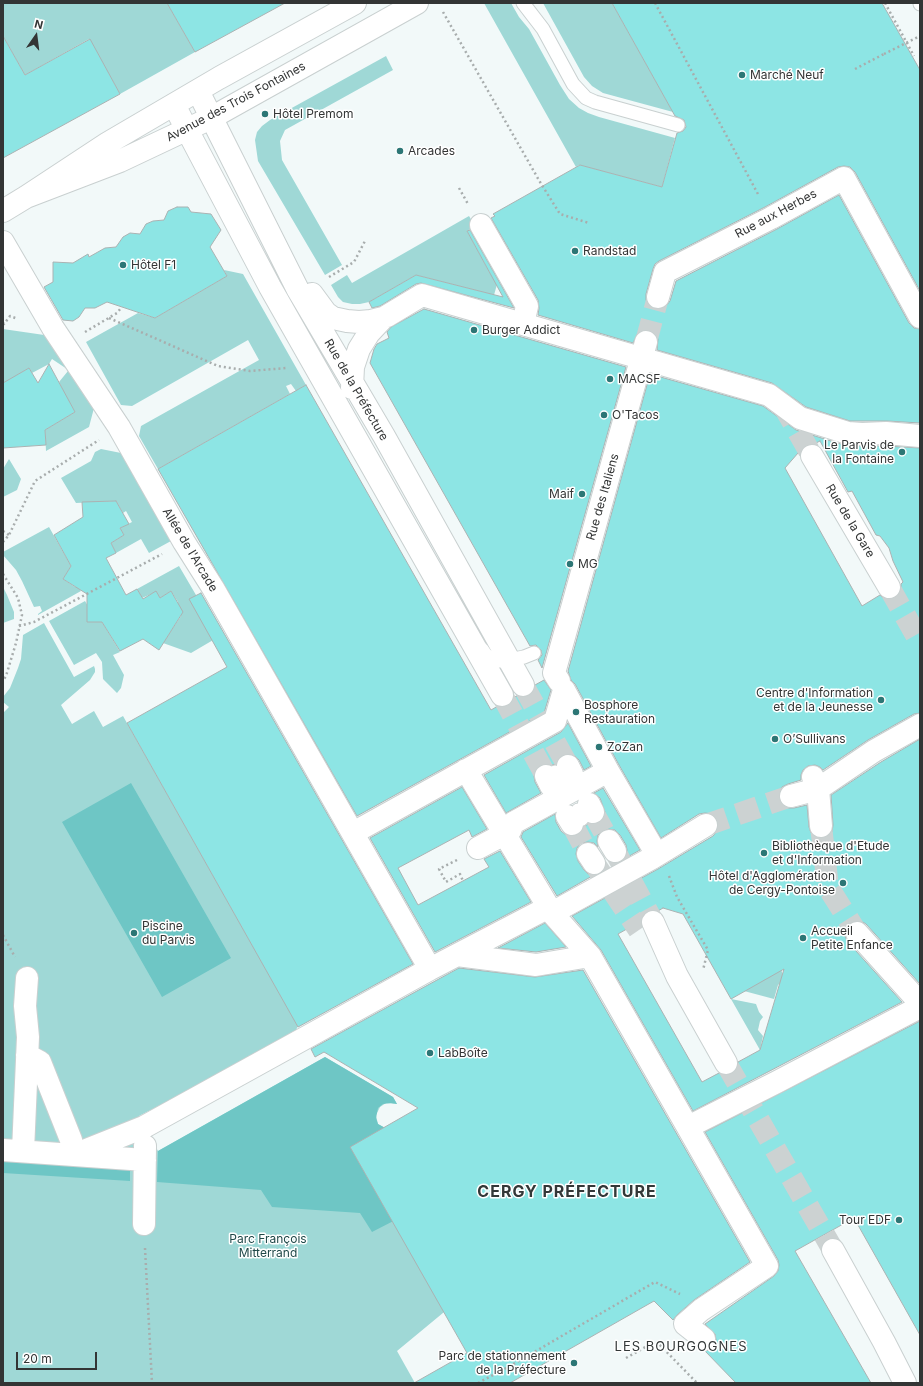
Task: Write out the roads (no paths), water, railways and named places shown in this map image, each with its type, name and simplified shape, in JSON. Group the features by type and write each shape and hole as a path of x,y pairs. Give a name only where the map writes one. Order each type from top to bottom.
{"street":[{"name":"Avenue des Trois Fontaines","path":"3,211 26,198 108,143 355,3"},
{"name":"Avenue des Trois Fontaines","path":"26,198 120,161 187,130 417,3"},
{"name":"Rue de la Préfecture","path":"198,91 298,290 352,382 523,685"},
{"name":"Rue de la Préfecture","path":"174,105 270,287 502,696"},
{"name":"Rue aux Herbes","path":"658,297 665,272 771,218 844,178 920,317"},
{"path":"252,200 306,286 326,313 334,318 347,321 371,321 385,317"},
{"path":"481,224 527,306 523,324"},
{"name":"Allée de l'Arcade","path":"3,242 53,328 119,427 184,542 213,588 430,969"},
{"path":"365,456 352,413 353,367 361,345 369,333 385,317 422,295 523,324 644,350 769,395 800,418 848,433 886,433 920,436"},
{"name":"Rue des Italiens","path":"559,681 554,673 644,350"},
{"name":"Rue de la Gare","path":"812,456 889,587"},
{"path":"348,825 466,770 555,721 564,690 608,771 657,854"},
{"path":"791,796 920,725"},
{"path":"466,770 550,910 590,956 767,1266 701,1310 685,1324 704,1339"},
{"path":"478,848 510,831 513,823 608,771"},
{"path":"816,783 821,826"},
{"path":"74,1155 144,1127 430,969 550,910 657,854 706,825"},
{"path":"646,926 677,976 726,1063"},
{"path":"857,933 920,1003"},
{"path":"458,955 536,965 590,956"},
{"path":"27,978 25,1006 28,1037 27,1055 13,1150 145,1160"},
{"path":"688,1127 920,1007"},
{"path":"27,1055 40,1062 71,1140 74,1155"},
{"path":"144,1127 144,1224"},
{"path":"833,1250 905,1383"},
{"path":"884,1342 913,1383"}],"lane":[{"path":"523,3 542,29 573,84 586,98 608,106 678,125"},
{"path":"534,3 542,29"},
{"path":"434,578 486,655 498,661 524,658 534,653"}],"tunnel":[{"path":"646,342 658,297"},
{"path":"782,403 812,456"},
{"path":"889,587 920,642"},
{"path":"523,685 568,766"},
{"path":"502,695 546,776"},
{"path":"706,825 791,796"},
{"path":"593,812 609,841"},
{"path":"572,824 588,854"},
{"path":"821,826 828,887 857,933"},
{"path":"615,851 653,922"},
{"path":"594,863 639,930"},
{"path":"726,1063 833,1250"}],"place":[{"name":"Marché Neuf","path":"742,75"},
{"name":"Hôtel Premom","path":"265,114"},
{"name":"Arcades","path":"400,151"},
{"name":"Randstad","path":"575,251"},
{"name":"Hôtel F1","path":"123,265"},
{"name":"Burger Addict","path":"474,330"},
{"name":"MACSF","path":"610,379"},
{"name":"O'Tacos","path":"604,415"},
{"name":"Le Parvis de la Fontaine","path":"902,452"},
{"name":"Maif","path":"582,494"},
{"name":"MG","path":"570,564"},
{"name":"Centre d'Information et de la Jeunesse","path":"881,700"},
{"name":"Bosphore Restauration","path":"576,712"},
{"name":"O’Sullivans","path":"775,739"},
{"name":"ZoZan","path":"599,747"},
{"name":"Bibliothèque d'Etude et d'Information","path":"764,853"},
{"name":"Hôtel d'Agglomération de Cergy-Pontoise","path":"843,883"},
{"name":"Piscine du Parvis","path":"134,933"},
{"name":"Accueil Petite Enfance","path":"803,938"},
{"name":"LabBoîte","path":"430,1053"},
{"name":"Tour EDF","path":"899,1220"},
{"name":"Parc de stationnement de la Préfecture","path":"574,1363"}],"district":[{"name":"CERGY PRÉFECTURE","path":"567,1192"},
{"name":"LES BOURGOGNES","path":"681,1347"}],"park label":[{"name":"Parc François Mitterrand","path":"268,1246"}]}
